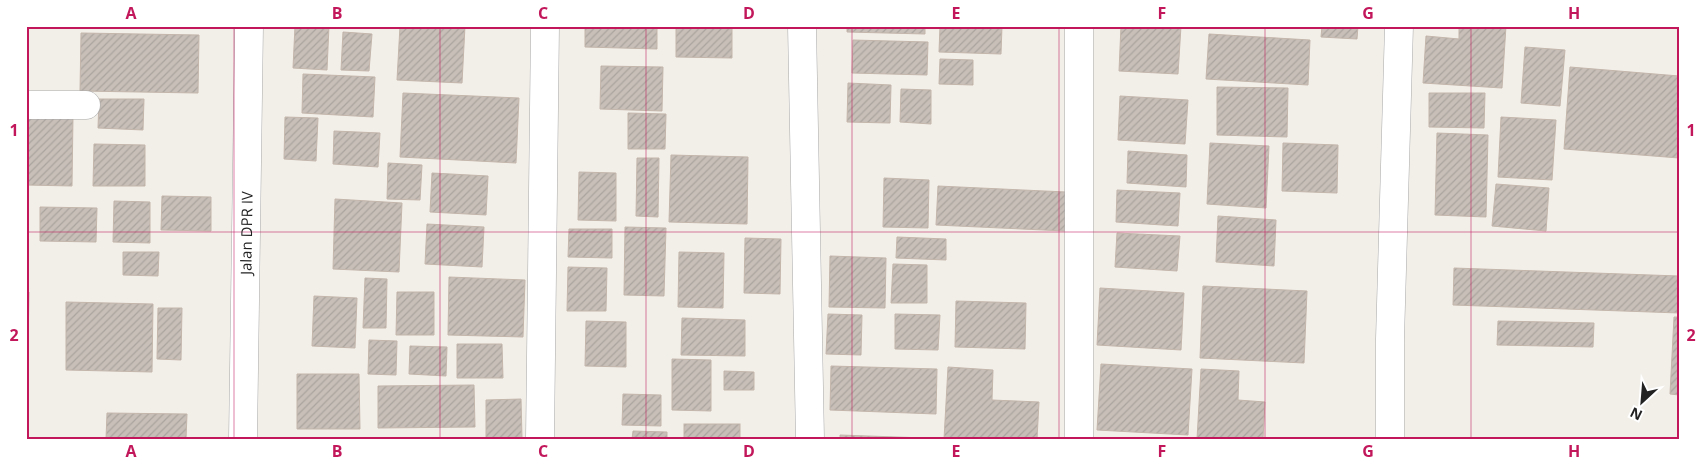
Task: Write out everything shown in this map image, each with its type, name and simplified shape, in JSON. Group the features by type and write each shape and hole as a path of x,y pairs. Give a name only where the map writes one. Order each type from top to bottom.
{"street":[{"name":"Jalan DPR IV","path":"243,439 250,26"},
{"path":"540,439 545,26"},
{"path":"802,26 810,439"},
{"path":"1079,26 1079,439"},
{"path":"1390,439 1390,339 1399,26"},
{"path":"26,105 86,105"}],"building":[{"path":"295,26 329,26 327,70 293,68"},
{"path":"400,26 465,26 462,83 397,80"},
{"path":"585,26 657,26 657,49 585,47"},
{"path":"676,26 732,26 732,58 676,57"},
{"path":"847,26 925,26 925,34 847,32"},
{"path":"940,26 1002,26 1001,54 939,52"},
{"path":"1121,26 1181,26 1178,74 1119,71"},
{"path":"1322,26 1358,26 1357,39 1321,37"},
{"path":"1459,26 1506,26 1502,88 1423,83 1426,36 1459,39"},
{"path":"343,32 372,34 369,71 341,70"},
{"path":"81,33 199,35 198,93 80,91"},
{"path":"1209,34 1310,40 1308,85 1206,79"},
{"path":"853,40 928,42 927,75 852,73"},
{"path":"1525,47 1565,50 1560,106 1521,103"},
{"path":"940,59 973,60 973,85 939,84"},
{"path":"601,66 663,67 662,111 600,109"},
{"path":"1570,67 1679,76 1679,158 1564,149"},
{"path":"303,74 375,77 373,117 302,113"},
{"path":"848,83 891,85 890,123 847,122"},
{"path":"1217,87 1288,88 1287,137 1217,135"},
{"path":"901,89 931,90 931,124 900,122"},
{"path":"403,93 519,98 516,163 400,157"},
{"path":"1429,93 1485,93 1484,128 1429,127"},
{"path":"1120,96 1188,100 1185,144 1118,140"},
{"path":"99,99 144,99 143,130 98,128"},
{"path":"26,113 73,115 72,186 26,185"},
{"path":"628,113 666,114 665,149 628,149"},
{"path":"285,117 318,118 316,161 284,159"},
{"path":"1501,117 1556,120 1552,180 1498,177"},
{"path":"334,131 380,133 378,167 333,164"},
{"path":"1437,133 1488,135 1486,217 1435,215"},
{"path":"1210,143 1269,146 1266,208 1207,204"},
{"path":"1283,143 1338,145 1337,193 1282,191"},
{"path":"94,144 145,145 145,186 93,186"},
{"path":"1128,151 1187,155 1186,187 1127,183"},
{"path":"671,155 748,157 747,224 669,222"},
{"path":"637,158 659,158 658,217 636,216"},
{"path":"388,163 422,165 420,200 387,199"},
{"path":"579,172 616,173 616,221 578,220"},
{"path":"432,173 488,176 486,215 430,212"},
{"path":"884,178 929,180 928,228 883,227"},
{"path":"1496,184 1549,188 1546,231 1492,226"},
{"path":"938,186 1066,192 1065,231 936,225"},
{"path":"1117,190 1180,193 1178,226 1116,222"},
{"path":"162,196 211,197 211,231 161,230"},
{"path":"335,199 402,203 399,272 333,269"},
{"path":"114,201 150,202 150,243 113,242"},
{"path":"40,207 97,208 96,242 40,241"},
{"path":"1218,216 1276,220 1274,266 1216,262"},
{"path":"427,224 484,227 482,267 425,264"},
{"path":"625,227 666,228 664,296 624,295"},
{"path":"569,229 612,229 612,258 568,257"},
{"path":"1117,233 1180,236 1177,271 1115,267"},
{"path":"897,237 946,239 946,260 896,258"},
{"path":"745,238 781,239 780,294 744,293"},
{"path":"123,252 159,252 158,276 123,275"},
{"path":"679,252 724,253 723,308 678,307"},
{"path":"830,256 886,258 885,308 829,307"},
{"path":"893,264 927,265 927,303 891,303"},
{"path":"568,267 607,268 606,311 567,311"},
{"path":"1454,268 1679,276 1679,313 1453,305"},
{"path":"449,277 525,280 523,337 448,335"},
{"path":"365,278 387,279 386,328 363,328"},
{"path":"1203,286 1307,291 1304,363 1200,358"},
{"path":"1100,288 1184,293 1181,350 1097,345"},
{"path":"26,292 29,292 28,346 26,346"},
{"path":"397,292 434,292 434,335 396,335"},
{"path":"314,296 357,298 355,348 312,346"},
{"path":"956,301 1026,303 1025,349 955,347"},
{"path":"66,302 153,304 152,372 66,370"},
{"path":"158,308 182,308 181,360 157,359"},
{"path":"828,314 862,315 861,355 826,354"},
{"path":"895,314 940,315 938,350 895,349"},
{"path":"1674,317 1679,317 1679,395 1670,394"},
{"path":"682,318 745,320 745,356 681,355"},
{"path":"586,321 626,322 626,367 585,366"},
{"path":"1498,321 1594,323 1593,347 1497,345"},
{"path":"369,340 397,341 396,375 368,374"},
{"path":"457,344 502,344 503,378 457,378"},
{"path":"410,346 447,347 446,376 409,374"},
{"path":"672,359 711,360 711,411 672,410"},
{"path":"1101,364 1192,369 1188,435 1097,430"},
{"path":"831,366 937,369 936,414 830,410"},
{"path":"948,367 993,370 992,400 1039,402 1037,439 944,439"},
{"path":"1201,369 1239,371 1238,400 1265,402 1263,439 1197,439"},
{"path":"724,371 754,372 754,390 724,390"},
{"path":"297,374 359,374 360,429 297,429"},
{"path":"474,385 475,427 378,428 378,386"},
{"path":"623,394 661,395 661,426 622,425"},
{"path":"521,399 522,438 486,438 486,400"},
{"path":"107,413 187,414 186,439 106,439"},
{"path":"684,424 740,424 740,439 684,439"},
{"path":"633,431 667,432 667,439 632,439"},
{"path":"840,435 925,438 840,439"}]}
